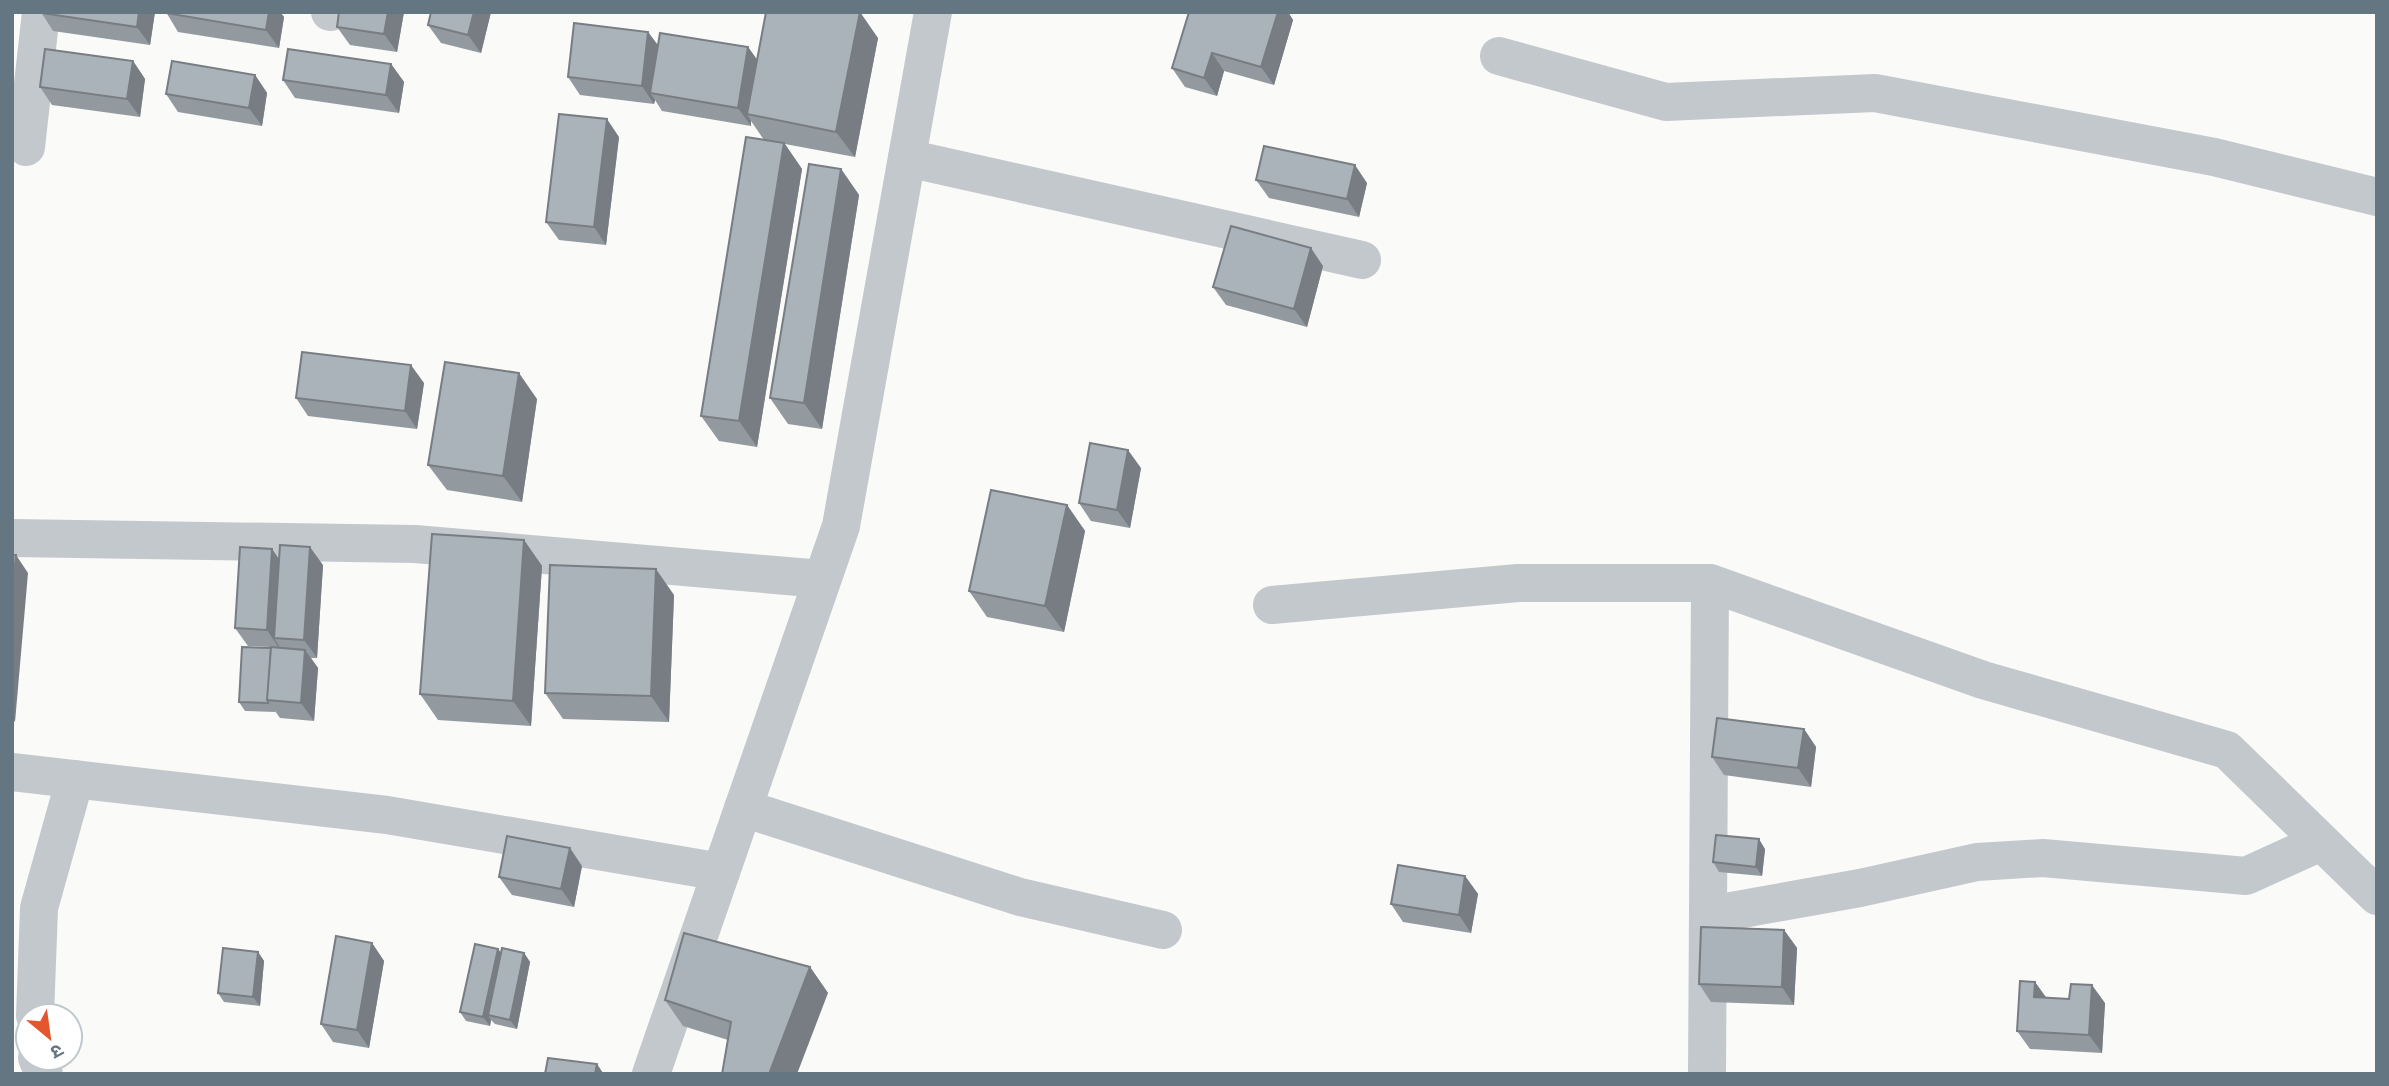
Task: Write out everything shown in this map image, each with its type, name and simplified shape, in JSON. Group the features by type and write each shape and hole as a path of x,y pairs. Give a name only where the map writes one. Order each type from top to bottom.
{"street":[{"path":"26,147 41,12"},
{"path":"652,1074 841,526 933,12"},
{"path":"1499,57 1666,102 1875,93 2214,157 2377,197"},
{"path":"907,158 1362,260"},
{"path":"12,538 415,544 822,579"},
{"path":"1272,605 1518,583 1710,583 1983,680 2227,750 2377,896"},
{"path":"1707,1074 1710,583"},
{"path":"12,772 387,815 721,872"},
{"path":"36,1002 39,908 75,779"},
{"path":"743,808 1020,897 1163,930"},
{"path":"1709,915 1860,888 1977,862 2043,858 2246,876 2321,842"}],"building":[{"path":"41,12 139,12 137,27"},
{"path":"166,12 269,12 266,30"},
{"path":"339,12 388,12 384,34 337,27"},
{"path":"431,12 474,12 468,35 428,25"},
{"path":"766,12 860,12 836,132 747,114"},
{"path":"1189,12 1278,12 1261,67 1212,53 1204,78 1172,68"},
{"path":"574,23 648,32 642,86 568,77"},
{"path":"660,33 748,47 738,108 650,93"},
{"path":"45,49 133,61 127,99 40,87"},
{"path":"288,49 391,64 386,95 283,80"},
{"path":"172,61 255,75 249,108 166,94"},
{"path":"559,114 607,119 594,227 546,222"},
{"path":"746,137 784,143 739,421 701,416"},
{"path":"1264,146 1355,165 1347,199 1256,180"},
{"path":"809,164 841,169 804,403 770,398"},
{"path":"1231,226 1311,248 1294,309 1213,287"},
{"path":"302,352 411,365 405,411 296,398"},
{"path":"445,362 519,373 503,476 428,465"},
{"path":"1090,443 1128,450 1117,510 1079,503"},
{"path":"991,490 1067,505 1045,606 969,591"},
{"path":"432,534 524,540 513,701 420,694"},
{"path":"280,545 310,547 304,640 274,638"},
{"path":"240,547 272,549 267,630 235,628"},
{"path":"12,555 16,555 12,594"},
{"path":"550,565 656,569 651,696 545,693"},
{"path":"242,647 271,648 268,703 239,702"},
{"path":"271,647 305,650 301,703 267,700"},
{"path":"1717,718 1804,729 1798,768 1712,757"},
{"path":"1716,835 1759,839 1756,867 1713,862"},
{"path":"507,836 570,848 561,889 499,877"},
{"path":"1398,865 1465,876 1459,915 1391,904"},
{"path":"1701,927 1784,930 1782,987 1699,984"},
{"path":"684,933 810,967 769,1074 722,1074 731,1022 665,1000"},
{"path":"336,936 372,943 357,1030 321,1024"},
{"path":"475,944 498,949 483,1017 460,1012"},
{"path":"223,948 258,952 253,997 218,993"},
{"path":"502,948 524,953 510,1020 488,1015"},
{"path":"2020,981 2035,982 2034,997 2069,999 2071,984 2092,985 2089,1035 2017,1031"},
{"path":"548,1058 597,1064 595,1074 545,1074"}]}
